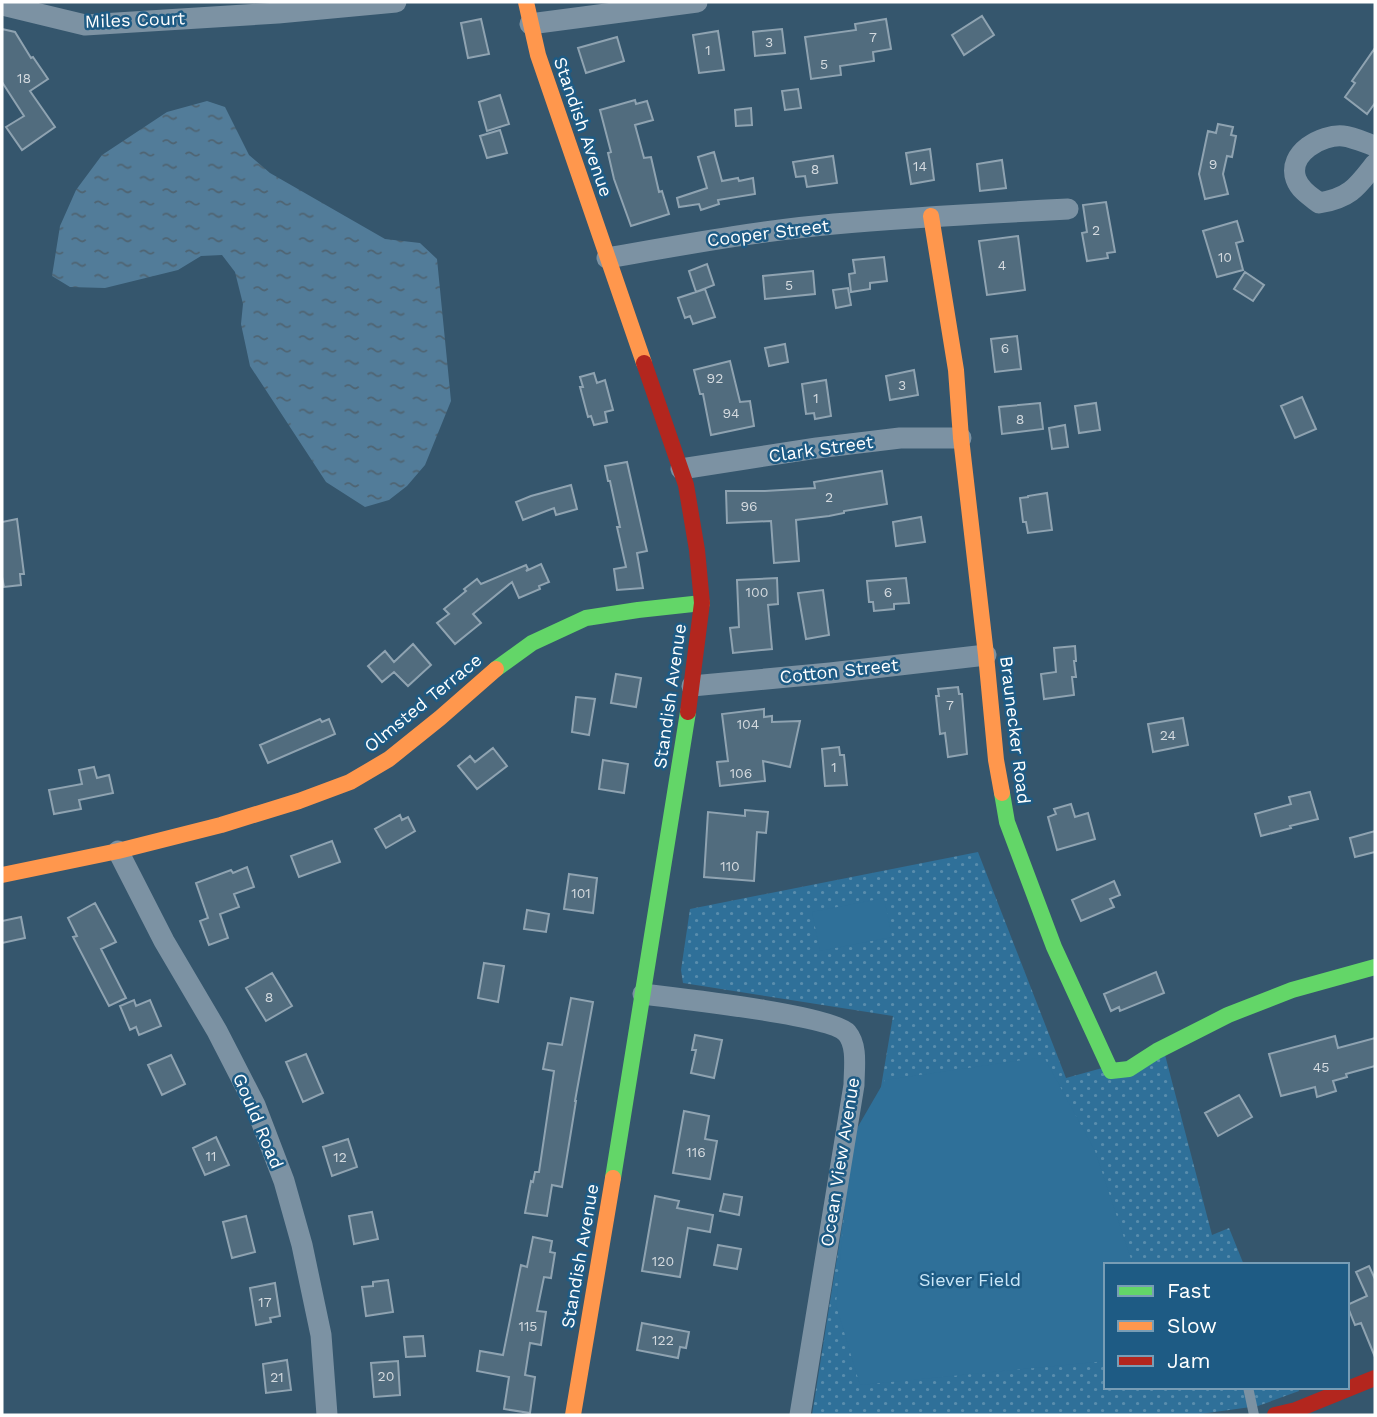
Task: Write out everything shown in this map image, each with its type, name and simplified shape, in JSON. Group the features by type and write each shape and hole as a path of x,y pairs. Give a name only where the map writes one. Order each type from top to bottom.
{"street":[{"name":"Miles Court","path":"2,5 85,25 278,13 396,2"},
{"name":"Standish Avenue","path":"526,2 542,67 686,485 697,550 702,603 692,686 573,1415"},
{"path":"530,24 698,2"},
{"path":"1375,146 1342,136 1319,140 1306,149 1296,161 1294,176 1300,187 1319,203 1335,201 1350,193 1363,181 1375,164"},
{"name":"Cooper Street","path":"607,258 715,239 831,224 1068,209"},
{"name":"Braunecker Road","path":"931,216 956,370 996,760 1007,822 1054,947 1111,1071 1129,1069 1157,1051 1228,1015 1292,990 1375,967"},
{"name":"Clark Street","path":"681,468 900,438 961,438"},
{"name":"Olmsted Terrace","path":"2,875 118,851 299,802 350,782 389,759 488,675 532,643 586,618 702,603"},
{"name":"Cotton Street","path":"692,686 986,655"},
{"name":"Gould Road","path":"118,851 164,941 224,1043 255,1105 284,1181 302,1245 321,1335 327,1415"},
{"name":"Ocean View Avenue","path":"643,994 818,1021 846,1032 851,1041 855,1061 853,1085 800,1415"},
{"path":"1349,1389 1375,1378"},
{"path":"1275,1415 1296,1410 1348,1389"}],"lane":[{"path":"1248,1389 1254,1415"}],"green space":[{"name":"Siever Field","path":"978,852 1066,1078 1164,1051 1212,1235 1229,1228 1243,1263 1104,1263 1104,1389 1299,1391 1258,1406 1193,1415 812,1415 845,1207 870,1152 893,1016 683,983 681,970 690,909"},
{"path":"884,898 892,937 820,951 812,912"},
{"path":"1044,1057 1095,1151 1132,1263 1104,1263 1104,1361 860,1385 836,1305 847,1182 856,1130 885,1080"}],"water":[{"path":"207,101 225,107 249,155 270,173 385,239 420,243 437,259 451,401 425,465 407,486 389,500 365,507 326,482 250,366 241,324 243,304 235,272 222,255 201,256 178,270 105,288 70,287 52,276 60,226 76,190 102,155 167,112"}],"building":[{"path":"982,16 994,35 964,55 952,35"},
{"path":"481,19 489,54 468,58 461,23"},
{"path":"886,19 891,49 873,52 874,61 840,66 841,75 811,79 805,37 856,30 855,24"},
{"path":"2,29 15,32 48,79 30,91 55,127 22,150 6,127 24,116 2,82"},
{"path":"782,29 785,53 755,56 753,32"},
{"path":"718,31 724,70 699,73 693,35"},
{"path":"617,37 624,61 586,73 578,48"},
{"path":"1375,48 1375,103 1367,114 1345,97 1355,83 1352,81"},
{"path":"798,89 801,108 785,110 782,91"},
{"path":"500,95 509,124 487,131 479,102"},
{"path":"635,100 636,104 647,101 653,120 635,125 644,158 651,157 659,192 662,191 669,214 631,226 614,179 608,153 611,152 600,110"},
{"path":"751,108 752,125 736,126 735,110"},
{"path":"1218,124 1233,127 1231,135 1236,136 1232,157 1227,156 1223,174 1228,194 1205,199 1199,174 1208,131 1216,133"},
{"path":"500,130 507,153 487,158 480,136"},
{"path":"930,149 934,180 911,184 906,153"},
{"path":"714,152 722,181 753,178 755,194 718,200 719,204 701,210 699,204 679,207 677,198 707,188 698,157"},
{"path":"833,156 837,183 807,187 805,176 796,177 793,162"},
{"path":"1002,160 1006,188 980,191 977,164"},
{"path":"1106,202 1115,252 1107,253 1108,258 1087,261 1082,233 1087,232 1083,205"},
{"path":"1237,221 1243,241 1236,243 1243,270 1217,277 1203,231"},
{"path":"1018,236 1025,290 987,295 979,241"},
{"path":"884,257 887,281 870,283 870,289 851,292 849,274 855,273 853,260"},
{"path":"707,264 714,285 696,292 689,271"},
{"path":"813,271 815,294 765,299 763,276"},
{"path":"1245,272 1264,285 1253,301 1234,289"},
{"path":"848,288 851,305 836,308 833,290"},
{"path":"705,289 715,317 693,324 690,316 685,318 678,298"},
{"path":"1017,336 1021,369 995,372 991,339"},
{"path":"785,344 788,362 769,366 765,348"},
{"path":"730,361 740,402 750,401 754,426 711,435 703,394 700,394 694,370"},
{"path":"914,370 918,395 890,400 886,376"},
{"path":"594,373 597,383 605,380 613,410 605,412 607,422 594,425 591,416 588,417 580,377"},
{"path":"826,380 831,416 815,419 814,413 806,414 802,384"},
{"path":"1302,397 1316,429 1295,438 1281,406"},
{"path":"1040,403 1043,429 1002,434 999,407"},
{"path":"1096,403 1100,430 1079,433 1075,406"},
{"path":"1065,425 1068,447 1052,449 1049,428"},
{"path":"627,462 647,551 637,553 643,588 617,590 614,569 626,567 617,527 620,527 605,466"},
{"path":"882,471 887,504 796,520 799,561 774,563 771,521 727,523 726,491 815,488 814,482"},
{"path":"571,485 577,509 556,515 554,508 523,520 516,502"},
{"path":"1047,493 1052,530 1028,533 1026,522 1023,522 1020,498"},
{"path":"921,517 925,542 896,546 893,522"},
{"path":"17,519 24,574 20,574 21,585 4,587 2,522"},
{"path":"541,564 549,582 519,598 512,582 473,614 481,623 455,644 437,623 449,614 444,609 477,579 481,584 526,565 526,571"},
{"path":"777,578 778,604 768,605 772,649 733,653 730,628 739,627 737,580"},
{"path":"906,578 909,603 894,604 894,609 874,611 873,602 869,602 867,581"},
{"path":"823,590 829,635 806,639 798,593"},
{"path":"413,644 431,665 408,686 394,672 382,682 368,666 385,651 394,662"},
{"path":"1075,646 1076,677 1072,677 1074,695 1044,699 1041,674 1056,672 1054,648"},
{"path":"616,674 641,678 636,707 611,703"},
{"path":"958,687 959,694 962,694 967,754 948,757 945,733 940,734 936,696 939,696 938,689"},
{"path":"576,697 595,699 589,735 572,732"},
{"path":"764,709 764,717 772,716 772,722 800,721 790,767 763,761 765,781 720,786 717,762 728,761 722,714"},
{"path":"1183,718 1188,745 1153,752 1148,724"},
{"path":"320,719 322,722 329,719 335,734 268,763 260,745"},
{"path":"839,747 840,755 844,755 847,785 825,786 822,749"},
{"path":"493,748 507,766 477,789 458,766 470,756 475,762"},
{"path":"603,760 628,764 624,793 599,789"},
{"path":"94,767 97,778 109,775 113,793 79,800 81,809 54,814 49,790 82,784 79,770"},
{"path":"1310,792 1318,819 1261,836 1255,814 1291,804 1289,797"},
{"path":"1071,804 1075,817 1088,813 1095,839 1057,850 1048,817 1056,814 1054,809"},
{"path":"745,810 768,812 766,833 757,832 754,881 704,877 708,812 745,816"},
{"path":"400,815 402,820 408,817 415,831 386,848 375,829"},
{"path":"1375,831 1375,852 1355,857 1350,838"},
{"path":"332,841 340,862 299,877 291,856"},
{"path":"247,867 254,887 234,894 239,907 220,914 228,938 209,945 200,921 208,918 196,883"},
{"path":"569,874 597,878 593,913 564,909"},
{"path":"1114,881 1120,895 1110,899 1114,907 1081,921 1072,900"},
{"path":"95,903 116,942 101,949 126,998 109,1006 73,937 77,936 68,918"},
{"path":"527,910 549,914 546,932 524,929"},
{"path":"21,917 25,938 2,943 2,921"},
{"path":"484,963 504,966 498,1002 478,998"},
{"path":"1156,972 1164,993 1120,1011 1119,1007 1111,1011 1104,994"},
{"path":"272,973 292,1006 266,1021 246,988"},
{"path":"571,998 593,1002 562,1187 552,1185 547,1216 525,1213 531,1181 533,1182 535,1172 539,1172 554,1071 543,1069 548,1043 562,1045"},
{"path":"134,1000 136,1006 150,1000 161,1026 139,1035 136,1027 130,1030 120,1006"},
{"path":"695,1035 722,1040 714,1078 691,1073 696,1050 692,1050"},
{"path":"1335,1036 1338,1048 1375,1038 1375,1066 1346,1074 1347,1077 1333,1081 1336,1091 1317,1097 1315,1087 1281,1096 1269,1054"},
{"path":"306,1054 323,1093 303,1102 286,1062"},
{"path":"171,1055 185,1084 162,1095 148,1065"},
{"path":"1239,1095 1252,1117 1218,1136 1205,1113"},
{"path":"684,1111 709,1116 705,1139 717,1141 710,1179 673,1173"},
{"path":"216,1137 229,1165 205,1175 193,1148"},
{"path":"348,1139 357,1167 332,1176 323,1147"},
{"path":"724,1194 742,1197 739,1215 720,1211"},
{"path":"655,1196 679,1201 677,1208 713,1215 710,1232 688,1228 680,1277 642,1271"},
{"path":"372,1212 378,1239 354,1244 349,1216"},
{"path":"246,1216 255,1252 232,1258 223,1222"},
{"path":"533,1237 552,1241 550,1252 555,1253 551,1278 544,1277 537,1311 546,1312 541,1345 530,1343 525,1375 535,1377 530,1413 504,1409 509,1377 477,1371 480,1351 503,1355 521,1265 527,1267"},
{"path":"718,1245 741,1249 737,1269 714,1265"},
{"path":"1369,1266 1375,1279 1375,1357 1361,1323 1355,1325 1349,1310 1349,1304 1367,1296 1356,1272"},
{"path":"388,1280 393,1312 366,1316 362,1287"},
{"path":"275,1283 280,1316 270,1318 271,1322 256,1325 250,1288"},
{"path":"642,1323 689,1332 686,1348 680,1347 678,1358 637,1350"},
{"path":"423,1336 425,1356 406,1357 404,1337"},
{"path":"287,1360 291,1390 266,1393 263,1364"},
{"path":"398,1361 400,1395 374,1397 371,1363"}],"traffic: fast":[{"path":"496,669 532,643 586,618 702,603"},
{"path":"613,1178 688,712"},
{"path":"1002,793 1007,822 1054,947 1111,1071 1129,1069 1157,1051 1228,1015 1292,990 1375,967"}],"traffic: slow":[{"path":"526,2 538,55 644,363"},
{"path":"931,216 956,370 996,760 1002,793"},
{"path":"2,875 118,851 221,825 350,782 389,759 496,669"},
{"path":"573,1415 613,1178"}],"traffic: jam":[{"path":"644,363 686,485 697,550 702,603 688,712"},
{"path":"1349,1389 1375,1378"},
{"path":"1275,1415 1296,1410 1348,1389"}]}
